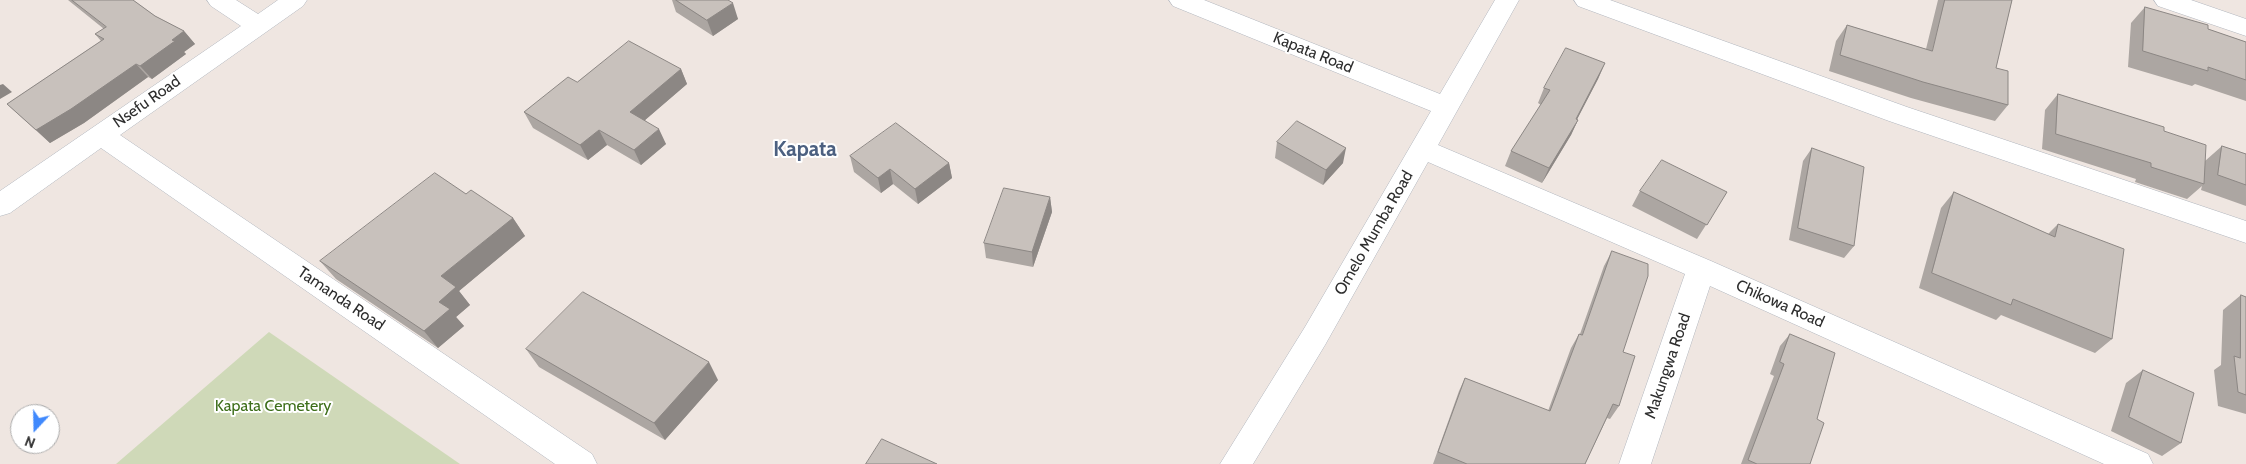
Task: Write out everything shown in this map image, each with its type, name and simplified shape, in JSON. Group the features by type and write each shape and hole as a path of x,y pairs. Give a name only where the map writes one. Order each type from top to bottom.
{"street":[{"path":"220,0 257,25"},
{"name":"Nsefu Road","path":"3,199 295,0"},
{"name":"Kapata Road","path":"1181,0 1445,106"},
{"name":"Omelo Mumba Road","path":"1236,464 1315,336 1507,0"},
{"path":"1586,0 1898,114 2246,232"},
{"path":"2166,0 2246,28"},
{"name":"Tamanda Road","path":"100,134 581,464"},
{"name":"Chikowa Road","path":"1422,149 1701,269 2137,464"},
{"name":"Makungwa Road","path":"1635,464 1701,269"}],"green space":[{"name":"Kapata Cemetery","path":"269,332 460,464 116,464"}],"building":[{"path":"72,0 133,0 155,16 184,31 172,40 175,41 140,66 136,64 71,109 36,130 7,104 104,39 95,34 106,27"},
{"path":"676,0 728,0 733,3 707,20"},
{"path":"1945,0 2012,0 1996,68 2008,71 2008,105 1923,82 1840,55 1847,25 1932,51"},
{"path":"2145,7 2208,25 2208,29 2246,42 2246,80 2208,67 2208,71 2143,51"},
{"path":"629,41 681,69 630,112 659,129 634,150 599,130 580,145 524,112 568,77 577,82"},
{"path":"1566,48 1605,63 1576,119 1578,120 1549,168 1511,151 1550,90 1544,88"},
{"path":"2058,94 2164,127 2164,131 2206,145 2204,184 2151,167 2151,163 2056,134"},
{"path":"1297,121 1346,148 1326,170 1277,142"},
{"path":"896,123 949,163 915,189 890,169 878,178 850,156"},
{"path":"2222,146 2246,154 2246,185 2218,175"},
{"path":"1812,148 1864,167 1854,246 1798,228"},
{"path":"1662,160 1727,192 1707,225 1640,191"},
{"path":"435,173 466,194 471,190 513,218 441,276 456,287 439,302 450,309 424,331 320,261"},
{"path":"1004,188 1050,197 1032,252 984,243"},
{"path":"1954,192 2055,237 2058,224 2124,249 2112,339 2013,299 2011,305 1932,273"},
{"path":"1612,251 1648,264 1648,276 1623,352 1635,356 1619,406 1613,404 1585,464 1467,464 1438,452 1465,378 1550,411 1579,334 1582,335"},
{"path":"583,292 709,362 654,423 526,349"},
{"path":"2241,295 2246,297 2246,395 2238,392 2234,356 2240,358"},
{"path":"1790,334 1835,353 1817,419 1824,423 1810,464 1757,464 1748,460 1784,364 1780,362"},
{"path":"2143,370 2194,393 2181,443 2129,417"},
{"path":"882,439 937,464 866,464"}],"district":[{"name":"Kapata","path":"805,150"}]}
